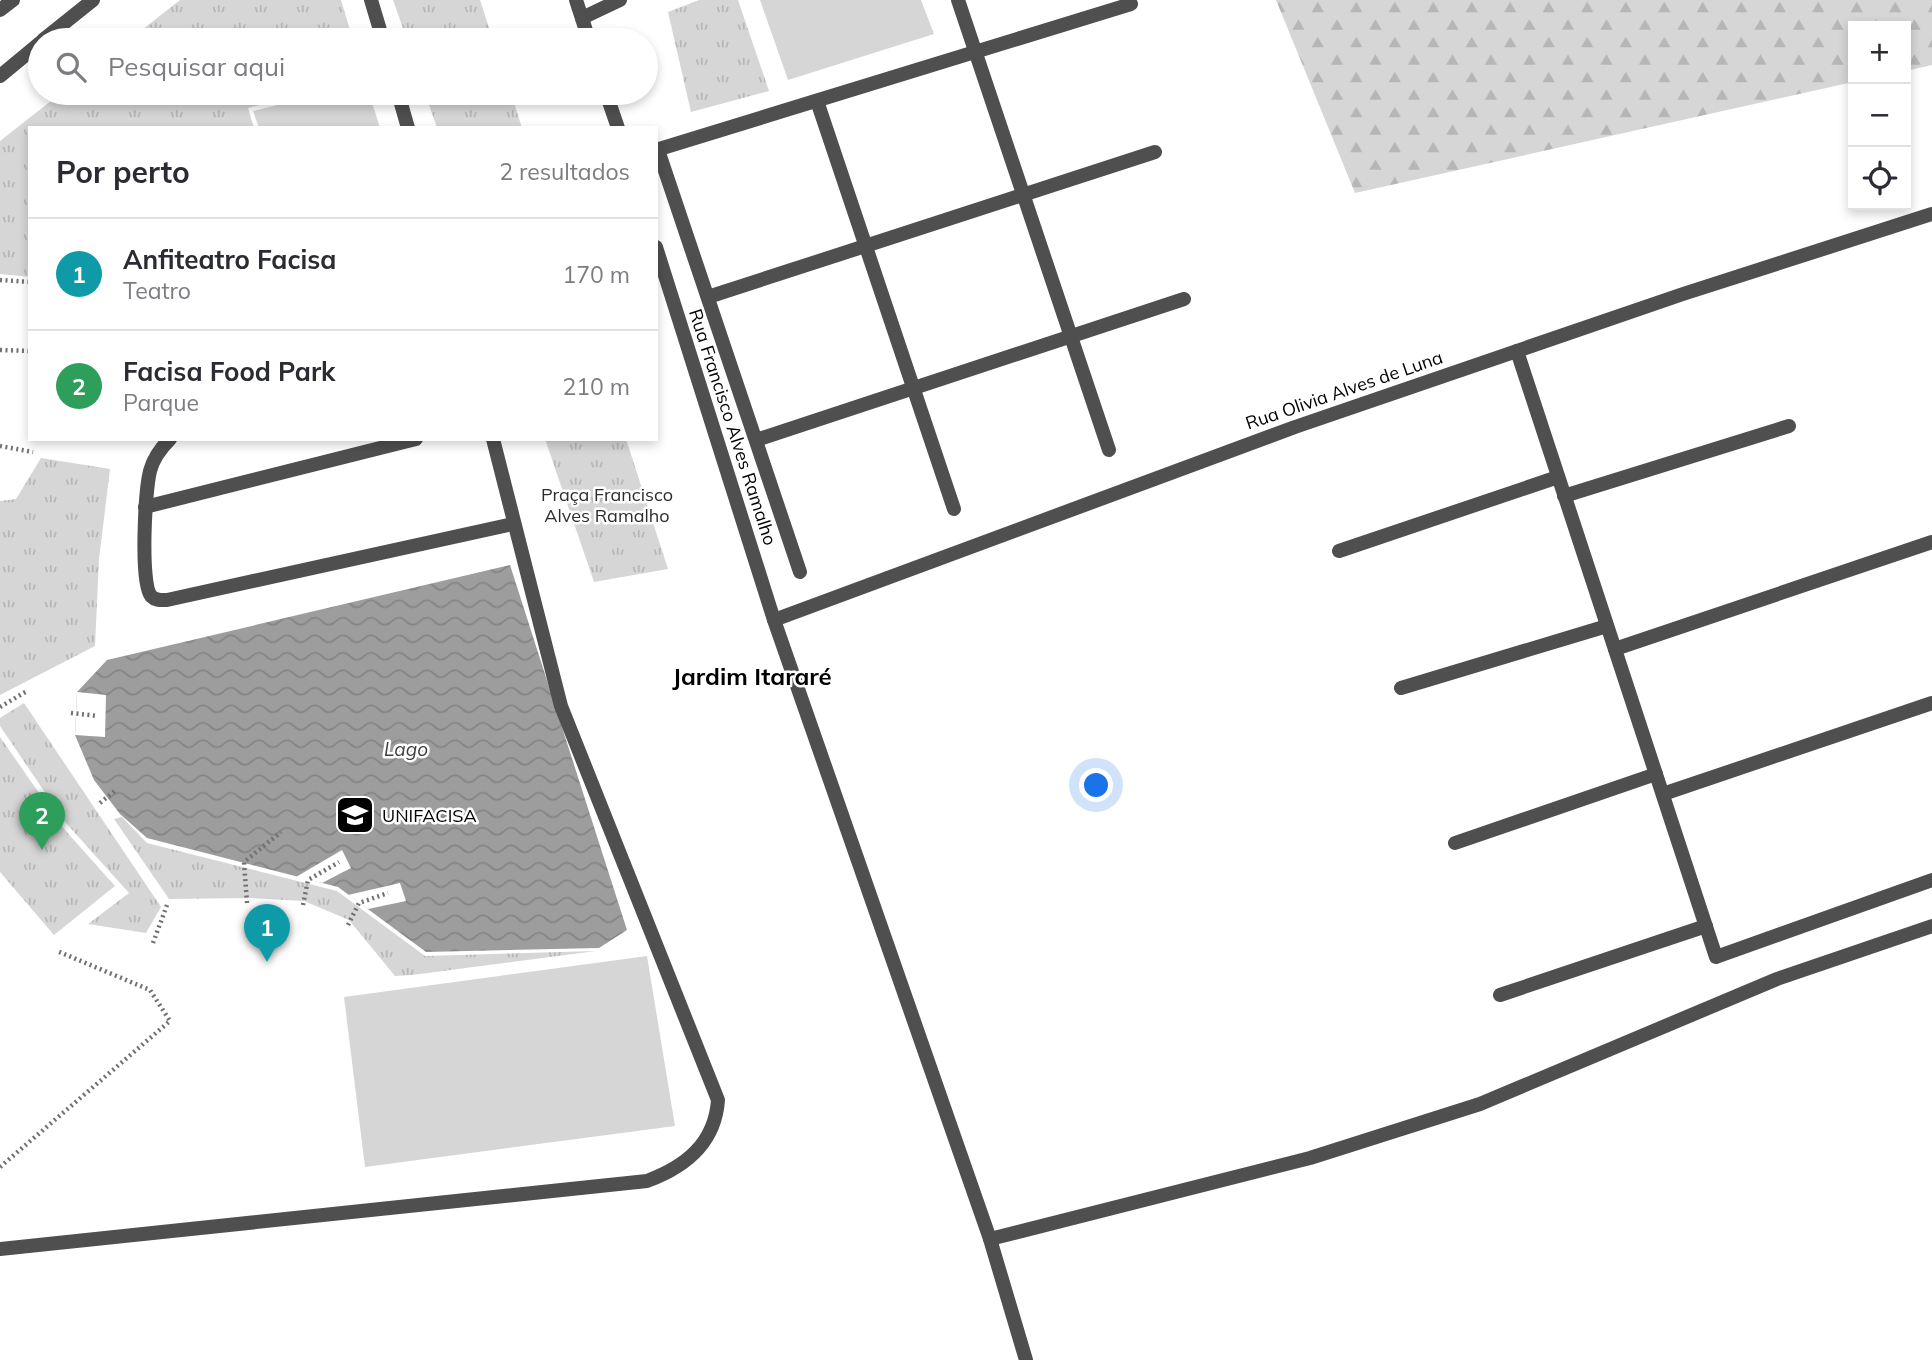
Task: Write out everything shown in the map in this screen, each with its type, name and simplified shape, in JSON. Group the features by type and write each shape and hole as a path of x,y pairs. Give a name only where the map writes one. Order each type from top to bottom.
{"street":[{"path":"0,10 13,0"},
{"path":"59,28 93,0"},
{"path":"371,0 379,28"},
{"path":"576,0 585,28"},
{"path":"958,0 1109,450"},
{"path":"582,18 613,1"},
{"path":"658,150 1130,4"},
{"path":"0,76 28,53"},
{"path":"817,101 954,509"},
{"path":"401,105 407,126"},
{"path":"610,105 617,126"},
{"path":"708,297 1155,152"},
{"path":"658,153 800,572"},
{"name":"Rua Olivia Alves de Luna","path":"774,620 1295,427 1683,294 1932,214"},
{"name":"Rua Francisco Alves Ramalho","path":"658,253 774,620 990,1239 1026,1360"},
{"path":"756,440 1184,299"},
{"path":"1517,351 1716,957 1932,880"},
{"path":"1564,496 1789,426"},
{"path":"168,441 153,461 145,507 146,586 156,600 513,524"},
{"path":"145,507 408,441"},
{"path":"0,1249 647,1181 670,1172 691,1158 714,1122 718,1100 561,706 493,441"},
{"path":"1339,551 1558,477"},
{"path":"1615,649 1932,542"},
{"path":"1401,688 1607,626"},
{"path":"1663,794 1932,703"},
{"path":"1455,843 1656,774"},
{"path":"1500,995 1706,926"},
{"path":"990,1239 1310,1158 1480,1104 1777,979 1932,926"}],"path":[{"path":"0,280 28,282"},
{"path":"0,350 28,351"},
{"path":"0,446 33,452"},
{"path":"0,707 27,691"},
{"path":"71,713 98,716"},
{"path":"100,803 116,790"},
{"path":"247,903 244,862 281,832"},
{"path":"303,905 308,880 339,862"},
{"path":"348,925 359,903 388,893"},
{"path":"153,943 167,905"},
{"path":"0,1167 170,1021 150,990 57,951"}],"green space":[{"path":"180,0 341,0 349,28 144,28"},
{"path":"393,0 480,0 489,28 403,28"},
{"path":"699,0 738,0 769,91 691,112 668,12"},
{"path":"760,0 921,0 934,34 788,80"},
{"path":"1276,0 1932,0 1932,65 1911,70 1911,21 1848,21 1848,83 1355,193"},
{"path":"46,105 260,105 248,108 253,126 28,126 28,277 0,274 0,141"},
{"path":"278,105 373,105 379,126 258,126 253,111"},
{"path":"429,105 515,105 521,126 436,126"},
{"name":"Praça Francisco Alves Ramalho","path":"546,441 627,441 668,569 594,582"},
{"path":"41,458 110,469 99,559 95,646 0,695 0,501 16,499"},
{"path":"24,703 161,907 146,933 88,924 129,893 65,822 0,726 0,718"},
{"path":"0,737 64,829 115,886 54,935 0,872"},
{"path":"122,817 147,843 337,891 425,956 596,951 395,976 349,920 304,901 248,898 169,899 114,819"},
{"path":"647,956 675,1126 365,1167 344,997"}],"water":[{"name":"Lago","path":"510,565 627,930 599,948 426,952 338,887 147,838 120,814 94,780 75,735 77,692 107,660"}],"pier":[{"path":"77,692 106,695 105,737 75,735"},
{"path":"342,850 351,868 322,883 296,877"},
{"path":"400,883 406,901 368,909 348,895"}],"place":[{"name":"UNIFACISA","path":"355,815"},
{"name":"Facisa Food Park","path":"42,850"},
{"name":"Anfiteatro Facisa","path":"267,962"}],"district":[{"name":"Jardim Itararé","path":"752,676"}]}
